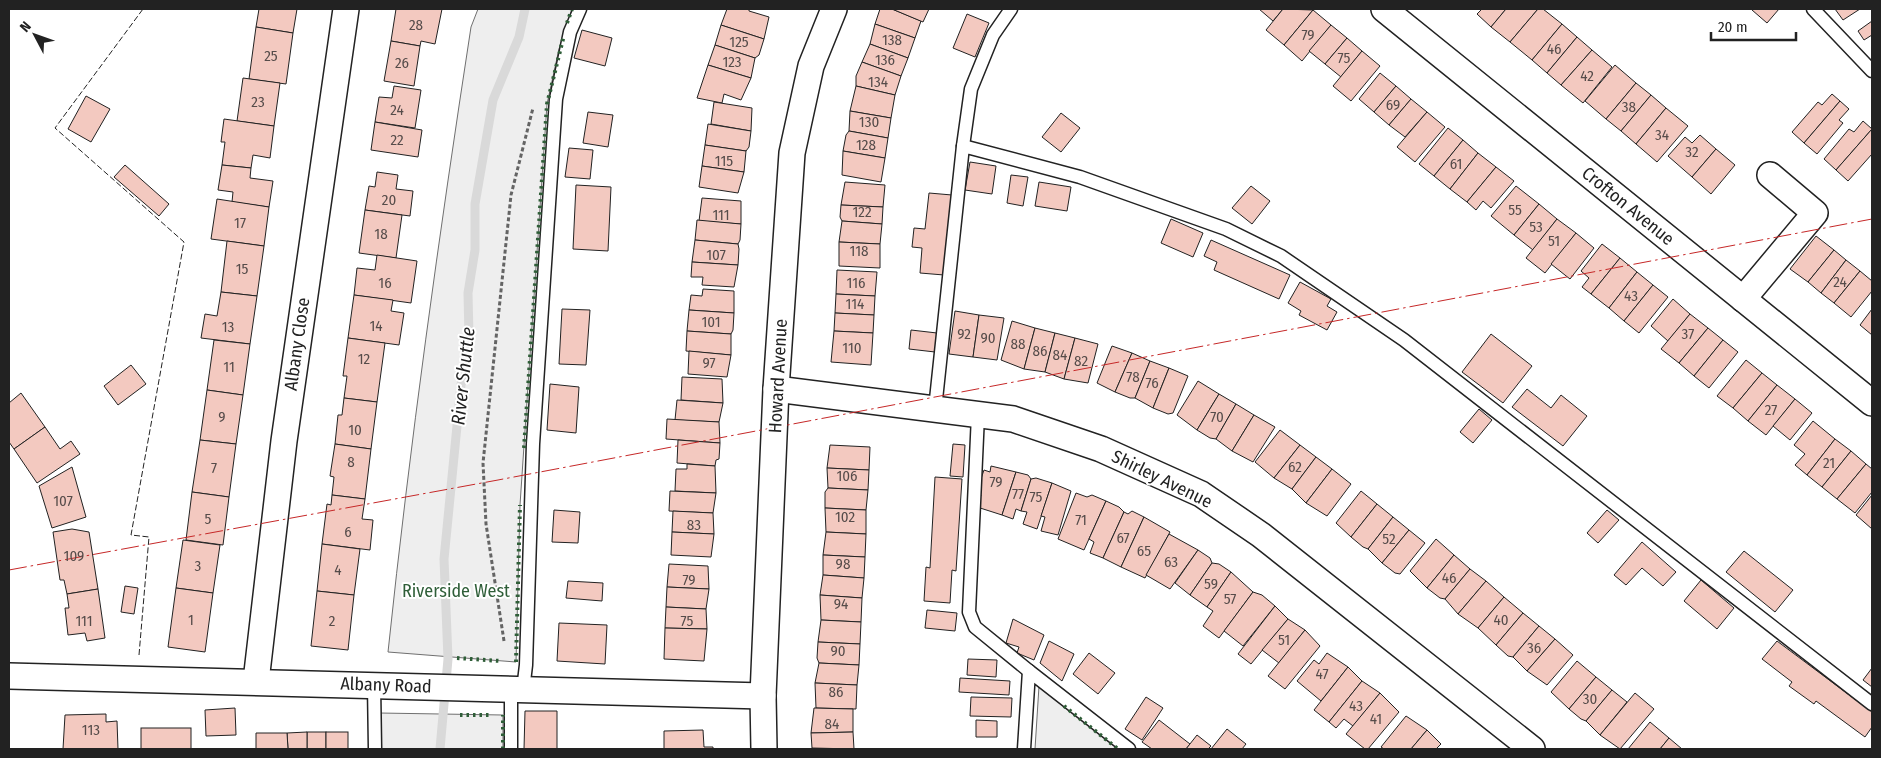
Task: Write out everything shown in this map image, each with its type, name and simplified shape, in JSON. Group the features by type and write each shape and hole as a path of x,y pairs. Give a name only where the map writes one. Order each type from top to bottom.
{"street":[{"name":"Albany Close","path":"256,681 284,441 346,9"},
{"name":"Howard Avenue","path":"764,749 763,696 776,389 792,153 810,66 834,9"},
{"name":"Crofton Avenue","path":"1384,9 1872,403"},
{"path":"1744,299 1815,213 1770,175"},
{"name":"Shirley Avenue","path":"776,389 1013,419 1101,449 1201,494 1261,535 1532,749"},
{"name":"Albany Road","path":"9,676 256,681 763,696"}],"lane":[{"path":"512,749 517,689 526,665 533,444 556,99 570,32 580,9"},
{"path":"935,409 963,146 971,90 993,35 1011,9"},
{"path":"1812,9 1872,71"},
{"path":"963,146 1080,177 1226,229 1281,256 1404,340 1872,704"},
{"path":"978,415 969,612 975,627 1129,749"},
{"path":"1024,749 1029,671"},
{"path":"374,685 375,749"}],"path":[{"path":"504,642 486,524 483,463 511,195 534,102"}],"green space":[{"name":"Riverside West","path":"478,9 572,9 559,49 547,104 520,505 516,662 388,652 415,417 436,261 471,27"},
{"path":"1039,686 1118,749 1035,749"},
{"path":"379,713 503,715 503,749 379,749"}],"building":[{"path":"259,9 297,9 293,33 256,27"},
{"path":"396,9 442,9 435,44 421,41 420,46 391,41"},
{"path":"727,9 749,9 749,11 769,17 764,39 721,25"},
{"path":"880,9 892,9 921,21 915,38 875,24"},
{"path":"892,9 929,9 923,22"},
{"path":"1259,9 1283,9 1273,21"},
{"path":"1283,9 1313,10 1284,45 1266,30"},
{"path":"1482,9 1506,9 1491,27 1477,14"},
{"path":"1506,9 1538,9 1510,42 1491,27"},
{"path":"1538,9 1543,9 1562,24 1532,60 1510,42"},
{"path":"1753,9 1779,9 1767,23"},
{"path":"1835,9 1860,9 1843,20"},
{"path":"1313,10 1331,25 1302,61 1284,45"},
{"path":"967,14 989,23 975,57 953,48"},
{"path":"1872,21 1872,35 1864,40 1858,31"},
{"path":"875,24 915,38 908,58 870,44"},
{"path":"1562,24 1577,37 1547,73 1532,60"},
{"path":"721,25 764,39 759,55 755,58 715,45"},
{"path":"1331,25 1347,38 1325,64 1309,51"},
{"path":"256,27 293,33 286,84 249,79"},
{"path":"582,30 612,38 605,66 574,58"},
{"path":"1577,37 1592,50 1561,85 1547,73"},
{"path":"1347,38 1362,51 1341,77 1325,64"},
{"path":"391,41 420,46 414,86 384,81"},
{"path":"870,44 908,58 901,76 862,62"},
{"path":"715,45 755,58 751,78 708,65"},
{"path":"1592,50 1612,67 1583,103 1561,85"},
{"path":"1362,51 1380,66 1351,101 1333,86"},
{"path":"862,62 901,76 895,95 856,86 856,76"},
{"path":"708,65 751,78 741,100 724,94 722,103 697,98"},
{"path":"1615,65 1636,83 1606,119 1585,101"},
{"path":"1380,73 1396,86 1374,112 1359,99"},
{"path":"243,78 280,83 274,126 237,121"},
{"path":"1636,83 1651,95 1621,131 1606,119"},
{"path":"394,86 421,90 415,128 375,122 379,97 392,98"},
{"path":"856,86 895,95 891,118 850,111"},
{"path":"1396,86 1411,99 1389,125 1374,112"},
{"path":"1832,94 1840,101 1804,143 1792,132 1818,102 1822,105"},
{"path":"1651,95 1666,108 1636,144 1621,131"},
{"path":"86,96 110,109 91,142 68,129"},
{"path":"1411,99 1427,112 1405,137 1389,125"},
{"path":"1840,101 1849,109 1839,120 1843,123 1817,154 1804,143"},
{"path":"714,102 752,108 751,131 711,124"},
{"path":"1666,108 1688,126 1657,162 1636,144"},
{"path":"850,111 891,118 888,138 849,131"},
{"path":"588,112 613,115 608,147 583,143"},
{"path":"1427,112 1445,127 1415,162 1397,147"},
{"path":"1061,113 1080,128 1061,152 1042,137"},
{"path":"224,119 274,126 270,158 253,155 251,168 222,165 225,142 221,142"},
{"path":"1863,121 1872,129 1836,170 1824,159 1849,129 1854,132"},
{"path":"375,122 422,130 418,157 371,150"},
{"path":"708,124 751,131 749,147 746,151 705,145"},
{"path":"1448,128 1463,140 1434,176 1419,164"},
{"path":"1872,129 1872,154 1848,181 1836,170"},
{"path":"849,131 888,138 885,158 843,151 846,135"},
{"path":"1700,135 1716,149 1692,177 1668,156 1685,137 1692,143"},
{"path":"1463,140 1478,153 1450,189 1434,176"},
{"path":"705,145 746,151 744,172 702,166"},
{"path":"569,148 593,150 590,179 565,177"},
{"path":"1716,149 1735,165 1711,194 1692,177"},
{"path":"843,151 885,158 881,182 842,175"},
{"path":"1478,153 1496,167 1467,202 1450,189"},
{"path":"970,162 996,166 992,194 965,190"},
{"path":"125,165 169,204 159,216 114,177"},
{"path":"222,165 251,168 250,178 273,181 269,207 232,202 233,192 218,190"},
{"path":"702,166 744,172 738,193 699,187"},
{"path":"1496,167 1514,181 1491,208 1483,201 1476,210 1467,202"},
{"path":"377,172 398,175 396,189 413,191 410,216 365,210 369,186 375,187"},
{"path":"1011,175 1028,177 1023,206 1007,203"},
{"path":"845,182 885,185 883,207 841,205"},
{"path":"1039,182 1071,187 1067,211 1035,206"},
{"path":"576,185 611,187 608,251 573,249"},
{"path":"1251,186 1270,201 1252,224 1232,208"},
{"path":"1516,186 1539,204 1514,235 1491,216"},
{"path":"929,193 952,195 944,275 920,273 922,248 912,247 914,228 925,229"},
{"path":"702,198 741,201 741,224 699,221"},
{"path":"217,199 269,207 264,246 211,239"},
{"path":"1539,204 1557,219 1533,250 1514,235"},
{"path":"841,205 883,207 882,224 842,221 840,217"},
{"path":"365,210 402,215 396,258 359,253"},
{"path":"1171,219 1203,233 1193,257 1161,243"},
{"path":"1557,219 1576,233 1545,273 1526,258"},
{"path":"697,220 741,224 738,244 695,240"},
{"path":"842,221 882,224 880,244 839,242"},
{"path":"1576,233 1594,248 1570,279 1551,264"},
{"path":"1816,236 1834,250 1808,282 1790,269"},
{"path":"695,240 738,244 738,265 692,262"},
{"path":"1211,240 1290,275 1279,299 1214,270 1217,262 1204,256"},
{"path":"227,241 264,246 257,296 221,292"},
{"path":"839,242 880,244 880,268 839,266"},
{"path":"1602,244 1620,258 1591,294 1582,287 1589,278 1581,271"},
{"path":"1834,250 1846,260 1821,293 1808,282"},
{"path":"377,255 417,261 411,303 354,295 357,268 375,270"},
{"path":"1620,258 1637,272 1609,308 1591,294"},
{"path":"1846,260 1860,271 1834,303 1821,293"},
{"path":"692,262 738,265 734,287 702,285 703,277 691,277"},
{"path":"837,270 877,272 875,296 836,294"},
{"path":"1860,271 1872,281 1872,291 1851,317 1834,303"},
{"path":"1637,272 1653,285 1624,321 1609,308"},
{"path":"1300,282 1331,299 1327,306 1337,312 1327,330 1299,315 1301,311 1288,303"},
{"path":"1653,285 1668,297 1639,333 1624,321"},
{"path":"703,289 734,291 734,313 689,310 691,295 702,296"},
{"path":"221,292 257,296 250,344 201,338 205,314 217,316"},
{"path":"836,294 875,296 874,315 835,313"},
{"path":"354,295 393,300 391,311 404,313 399,345 348,338"},
{"path":"1673,299 1690,314 1668,341 1651,326"},
{"path":"562,309 590,310 586,365 559,364"},
{"path":"1872,309 1872,335 1860,325"},
{"path":"689,310 734,313 731,334 687,331"},
{"path":"955,311 979,315 973,357 949,354"},
{"path":"835,313 874,315 873,333 834,331"},
{"path":"1690,314 1708,328 1679,363 1661,349"},
{"path":"979,315 1004,318 997,360 973,357"},
{"path":"1012,321 1035,328 1024,369 1001,360"},
{"path":"1035,328 1055,333 1045,372 1024,369"},
{"path":"1708,328 1723,340 1694,376 1679,363"},
{"path":"911,330 937,333 935,352 909,349"},
{"path":"687,331 731,334 731,355 686,351"},
{"path":"834,331 873,333 871,365 831,362"},
{"path":"1055,333 1075,338 1064,379 1045,372"},
{"path":"1491,334 1532,366 1503,403 1462,372"},
{"path":"348,338 385,343 377,402 344,398 347,376 343,376"},
{"path":"1075,338 1098,344 1088,383 1064,379"},
{"path":"214,340 250,344 243,395 207,390"},
{"path":"1723,340 1738,352 1709,388 1694,376"},
{"path":"1112,346 1132,353 1115,392 1097,383"},
{"path":"689,351 731,355 727,377 688,374"},
{"path":"1132,353 1150,361 1135,398 1115,392"},
{"path":"1746,360 1762,373 1733,408 1717,396"},
{"path":"1150,361 1169,368 1153,408 1135,398"},
{"path":"131,365 146,384 118,405 104,386"},
{"path":"1169,368 1188,376 1173,413 1168,414 1153,408"},
{"path":"1762,373 1777,385 1748,421 1733,408"},
{"path":"682,377 722,379 723,403 681,400"},
{"path":"1198,381 1219,394 1197,430 1177,415"},
{"path":"550,384 579,387 576,433 547,430"},
{"path":"1777,385 1795,399 1766,435 1748,421"},
{"path":"1527,389 1551,408 1561,395 1587,416 1563,446 1512,407"},
{"path":"207,390 243,395 236,444 200,440"},
{"path":"21,393 45,427 14,449 9,442 9,403"},
{"path":"1219,394 1236,404 1216,439 1210,438 1197,430"},
{"path":"344,398 377,402 371,449 335,444 338,415 342,415"},
{"path":"1795,399 1812,413 1790,440 1773,426"},
{"path":"677,400 723,403 719,422 675,420"},
{"path":"1236,404 1254,415 1232,451 1216,439"},
{"path":"1479,409 1492,420 1473,443 1460,432"},
{"path":"1254,415 1275,427 1253,462 1232,451"},
{"path":"667,419 719,422 720,443 666,439"},
{"path":"1813,421 1835,439 1807,475 1795,465 1805,454 1794,445"},
{"path":"45,427 60,449 71,441 80,454 37,483 14,449"},
{"path":"1280,430 1300,445 1274,478 1255,462"},
{"path":"1835,439 1851,451 1822,487 1807,475"},
{"path":"200,440 236,444 229,497 192,492"},
{"path":"678,440 720,443 719,459 716,460 715,466 677,463"},
{"path":"335,444 371,449 365,499 332,495 334,477 330,476"},
{"path":"953,444 965,445 963,477 950,476"},
{"path":"830,445 870,447 869,470 827,468"},
{"path":"1300,445 1316,457 1292,489 1274,478"},
{"path":"1851,451 1866,464 1837,499 1822,487"},
{"path":"1316,457 1332,469 1306,503 1292,489"},
{"path":"687,464 715,466 716,493 675,491 676,469 687,469"},
{"path":"1866,464 1872,469 1872,492 1855,513 1837,499"},
{"path":"991,466 1016,472 1002,515 977,507 981,495 976,493 984,470 990,472"},
{"path":"72,467 86,517 52,528 39,486"},
{"path":"827,468 869,470 868,490 828,488"},
{"path":"1332,469 1351,484 1327,516 1306,503"},
{"path":"1016,472 1028,475 1031,479 1021,511 1016,509 1013,519 1002,515"},
{"path":"935,477 962,479 956,571 952,570 950,603 924,601 926,567 930,568"},
{"path":"1036,478 1052,483 1037,529 1023,524 1027,512 1021,511 1031,479"},
{"path":"1052,483 1071,491 1058,535 1041,531 1045,517 1041,516"},
{"path":"828,488 868,490 866,510 825,508 825,492"},
{"path":"670,491 716,493 713,513 669,511"},
{"path":"1361,491 1377,504 1351,537 1336,523"},
{"path":"192,492 229,497 223,545 186,540"},
{"path":"1076,493 1087,497 1092,495 1106,501 1084,550 1058,539"},
{"path":"332,495 365,499 362,519 373,520 370,550 322,544 327,504 331,505"},
{"path":"1872,495 1872,529 1856,515"},
{"path":"1106,501 1119,507 1124,512 1103,558 1090,553 1094,542 1089,539"},
{"path":"1377,504 1393,517 1368,549 1351,537"},
{"path":"825,508 866,510 866,534 826,532"},
{"path":"554,510 580,512 578,543 552,542"},
{"path":"1607,510 1619,520 1598,543 1587,533"},
{"path":"673,511 713,513 714,534 672,532"},
{"path":"1132,511 1144,517 1121,567 1103,558 1124,512 1128,514"},
{"path":"1144,517 1170,532 1145,578 1121,567"},
{"path":"1393,517 1409,530 1382,563 1368,549"},
{"path":"72,529 89,532 98,589 67,594 64,580 60,580 53,532"},
{"path":"1409,530 1425,543 1400,574 1395,573 1382,563"},
{"path":"672,532 714,534 711,557 671,555"},
{"path":"826,532 866,534 865,557 823,555"},
{"path":"1169,534 1198,550 1170,589 1146,575"},
{"path":"1436,539 1454,555 1427,588 1410,571"},
{"path":"183,540 220,545 213,593 176,588"},
{"path":"1642,542 1676,572 1663,586 1642,568 1626,585 1614,575"},
{"path":"322,544 360,549 354,595 317,591"},
{"path":"1198,550 1210,558 1212,563 1190,595 1175,583"},
{"path":"1744,551 1793,590 1775,612 1726,572"},
{"path":"823,555 865,557 864,578 823,575"},
{"path":"1454,555 1470,569 1445,599 1440,598 1427,588"},
{"path":"1212,563 1219,564 1231,572 1207,607 1190,595"},
{"path":"669,564 708,566 709,589 667,587"},
{"path":"1470,569 1486,581 1458,614 1445,599"},
{"path":"1231,572 1253,592 1219,638 1203,626 1213,611 1207,607"},
{"path":"823,575 864,578 862,598 820,595"},
{"path":"1701,580 1734,608 1717,629 1684,601"},
{"path":"568,581 603,583 602,601 566,598"},
{"path":"1486,581 1504,597 1478,628 1458,614"},
{"path":"125,586 138,588 134,614 121,612"},
{"path":"667,587 709,589 706,609 666,607"},
{"path":"176,588 213,593 205,652 168,647"},
{"path":"98,589 105,638 87,641 85,633 68,635 65,608 69,608 67,594"},
{"path":"317,591 354,595 348,650 311,646"},
{"path":"1253,592 1262,595 1275,606 1243,646 1224,631"},
{"path":"820,595 862,598 861,622 821,620"},
{"path":"1504,597 1523,613 1496,645 1478,628"},
{"path":"1275,606 1288,619 1251,664 1238,654"},
{"path":"666,607 706,609 707,629 665,628"},
{"path":"927,610 957,613 955,631 925,628"},
{"path":"1523,613 1539,626 1513,657 1508,656 1496,645"},
{"path":"1013,619 1044,635 1034,660 1017,653 1019,647 1006,643"},
{"path":"1288,619 1305,630 1279,663 1262,650"},
{"path":"821,620 861,622 860,644 818,642"},
{"path":"559,623 607,625 605,664 557,661"},
{"path":"1539,626 1555,639 1527,671 1513,657"},
{"path":"665,628 707,629 704,661 664,659"},
{"path":"1305,630 1320,646 1285,689 1268,676"},
{"path":"1555,639 1573,655 1547,685 1527,671"},
{"path":"1049,641 1074,654 1062,681 1040,663"},
{"path":"1777,641 1872,712 1872,727 1865,737 1816,701 1814,704 1789,686 1792,682 1762,659"},
{"path":"818,642 860,644 859,665 819,663 817,658"},
{"path":"1089,653 1115,673 1098,694 1073,674"},
{"path":"1327,653 1348,667 1321,701 1297,681 1314,660 1319,664"},
{"path":"968,659 997,660 996,677 967,675"},
{"path":"1577,661 1596,677 1569,709 1551,692"},
{"path":"819,663 859,665 857,685 815,683"},
{"path":"1348,667 1362,681 1329,722 1314,710"},
{"path":"1872,668 1872,687 1863,680"},
{"path":"1596,677 1612,690 1586,721 1569,709"},
{"path":"960,678 1010,681 1009,695 959,692"},
{"path":"1362,681 1380,693 1353,726 1344,719 1336,728 1329,722"},
{"path":"815,683 857,685 856,709 816,708"},
{"path":"1612,690 1627,702 1600,735 1586,721"},
{"path":"1380,693 1399,712 1368,749 1365,749 1346,734"},
{"path":"1635,693 1654,709 1620,749 1600,735"},
{"path":"971,697 1012,698 1011,717 970,716"},
{"path":"1146,697 1163,708 1142,740 1125,729"},
{"path":"235,708 236,735 206,736 205,710"},
{"path":"814,708 853,709 853,732 811,733"},
{"path":"525,711 557,711 557,749 524,749"},
{"path":"106,714 106,722 117,721 118,749 63,749 65,715"},
{"path":"1406,716 1427,730 1411,749 1384,749 1381,747"},
{"path":"976,720 997,721 997,737 976,737"},
{"path":"1159,720 1190,744 1186,749 1152,749 1142,742"},
{"path":"1650,722 1669,738 1660,749 1628,749"},
{"path":"141,728 191,728 191,749 141,749"},
{"path":"1227,729 1246,744 1242,749 1211,749"},
{"path":"703,730 704,747 713,747 713,749 664,749 664,731"},
{"path":"1427,730 1441,744 1436,749 1411,749"},
{"path":"307,732 326,732 326,749 307,749"},
{"path":"307,732 307,749 288,749 287,733"},
{"path":"326,732 348,732 348,749 326,749"},
{"path":"853,732 854,749 812,748 811,733"},
{"path":"256,733 287,733 288,749 256,749"},
{"path":"1197,735 1211,746 1208,749 1186,749"},
{"path":"1669,738 1682,749 1660,749"}],"waterway":[{"name":"River Shuttle","path":"440,749 448,659 444,559 461,385 469,337 468,293 475,250 475,204 493,100 519,37 525,9"}],"hedge":[{"path":"567,23 572,9"},
{"path":"524,448 547,104 564,35"},
{"path":"516,662 520,505"},
{"path":"457,658 501,661"},
{"path":"1064,706 1118,749"},
{"path":"460,715 491,715"},
{"path":"503,715 503,749"}],"fence":[{"path":"139,655 149,537 131,535 184,242 55,128 143,9"}],"power":[{"path":"9,570 498,480 1872,219"}]}
